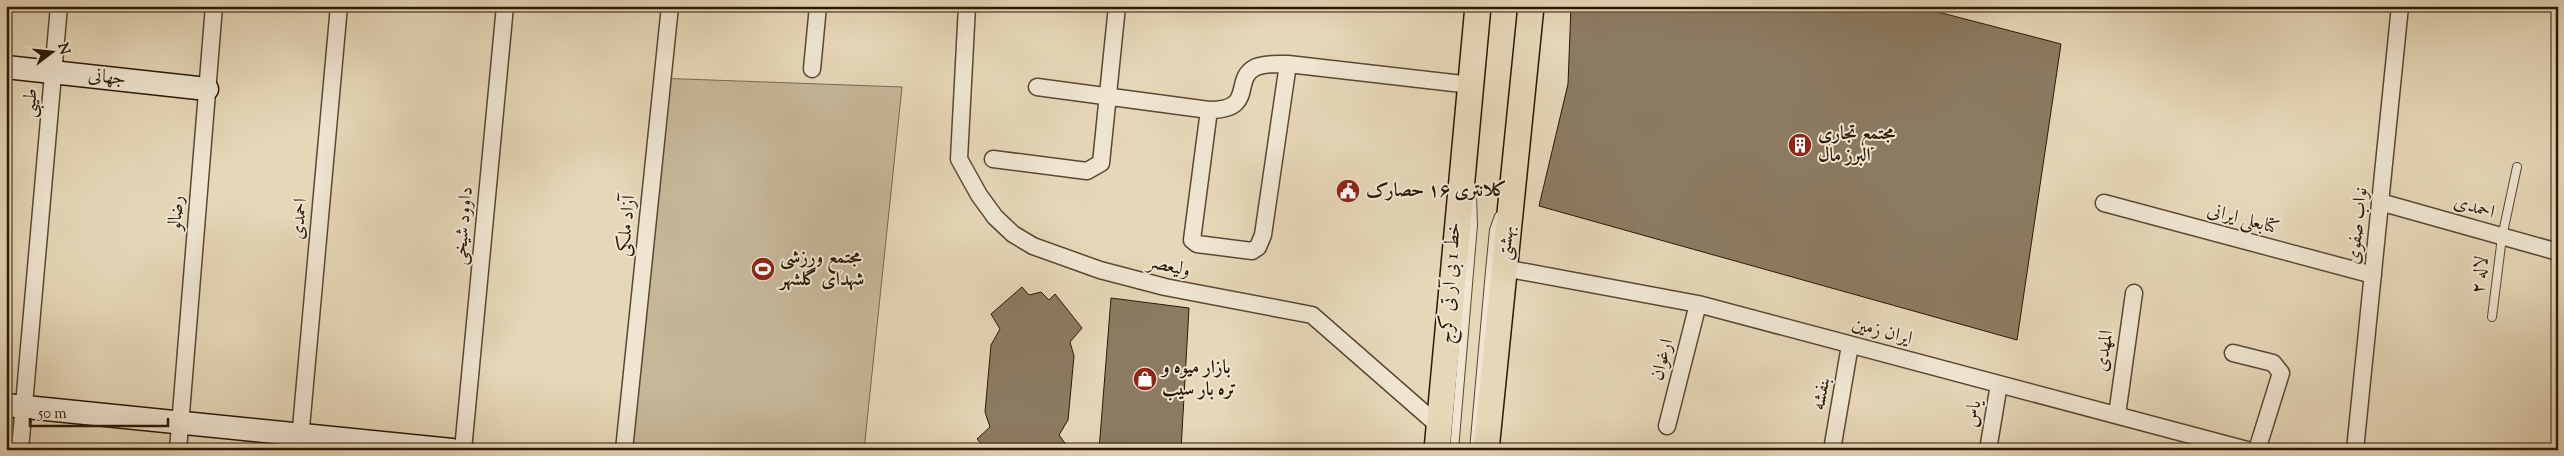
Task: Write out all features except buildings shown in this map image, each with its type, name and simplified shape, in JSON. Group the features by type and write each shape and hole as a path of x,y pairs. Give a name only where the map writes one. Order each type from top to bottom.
{"main road":[{"path":"1438,438 1478,6"},
{"name":"بهشتی","path":"1486,450 1531,6"}],"street":[{"name":"طیبی","path":"20,450 15,406 54,72 59,6"},
{"name":"رضالو","path":"178,450 214,6"},
{"name":"احمدی","path":"299,442 339,6"},
{"name":"داوود شیخی","path":"463,450 505,6"},
{"name":"آزاد ملکی","path":"624,450 670,6"},
{"path":"812,70 818,6"},
{"name":"ولیعصر","path":"966,6 960,159 978,195 1013,234 1033,246 1100,270 1165,287 1312,316 1438,438"},
{"path":"994,160 1087,171 1101,163 1116,6"},
{"name":"نواب صفوی","path":"2355,450 2400,6"},
{"path":"1037,87 1209,110 1226,110 1236,105 1248,74 1255,67 1288,64 1471,85"},
{"path":"1209,110 1192,240 1197,244 1252,251 1258,248 1264,235 1288,64"},
{"name":"جهانی","path":"6,67 207,90"},
{"name":"احمدی","path":"2380,202 2558,252"},
{"name":"کتابعلی ایرانی","path":"2104,203 2373,275"},
{"name":"ایران زمین","path":"1504,268 1698,304 2246,450"},
{"name":"المهدی","path":"2116,415 2134,293"},
{"name":"ارغوان","path":"1667,426 1698,304"},
{"name":"بنفشه","path":"1832,450 1850,345"},
{"path":"2233,353 2273,363 2281,373 2257,450"},
{"name":"یاس","path":"1988,450 1999,384"},
{"path":"15,406 180,422 299,442 452,450"}],"lane":[{"name":"خط 1 بی آر تی کرج","path":"1454,450 1473,225 1468,119"},
{"name":"لاله ۲","path":"2492,317 2502,236 2517,167"},
{"name":"خط 1 بی آر تی کرج","path":"1474,450 1494,230 1515,168"}],"shaded area":[{"name":"مجتمع ورزشی شهدای گلشهر","path":"656,78 902,87 864,450 629,450"}],"place":[{"name":"مجتمع تجاری البرز مال","path":"1800,145"},
{"name":"کلانتری ۱۶ حصارک","path":"1348,191"},
{"name":"مجتمع ورزشی شهدای گلشهر","path":"763,269"},
{"name":"بازار میوه و تره بار سیب","path":"1145,379"}]}
